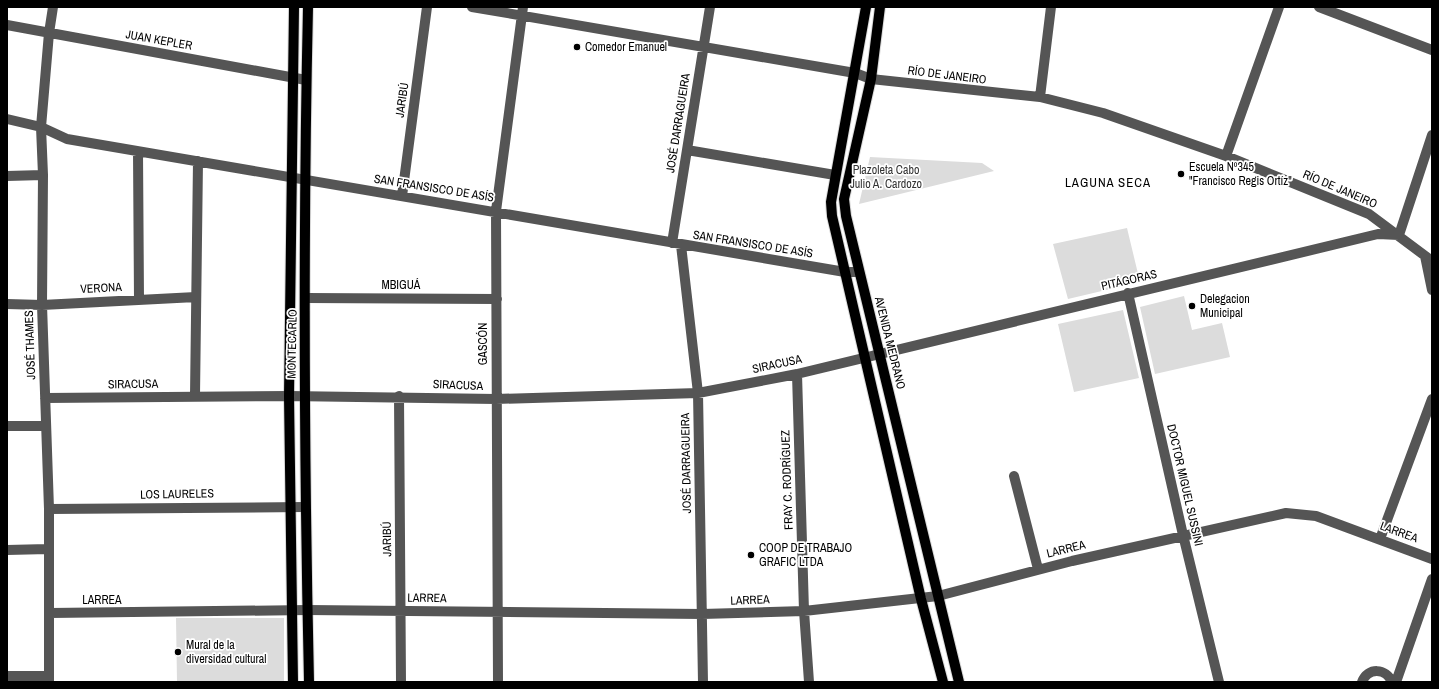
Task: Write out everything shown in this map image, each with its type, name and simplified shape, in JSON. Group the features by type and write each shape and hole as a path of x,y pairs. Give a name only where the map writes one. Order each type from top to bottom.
{"main road":[{"name":"MONTECARLO","path":"293,682 289,396 290,178 294,7"},
{"name":"MONTECARLO","path":"308,7 306,80 305,507 309,682"},
{"path":"866,7 831,202 845,272 866,356 921,599 943,682"},
{"name":"AVENIDA MEDRANO","path":"880,7 871,79 844,199 846,216 959,682"}],"street":[{"name":"JOSÉ THAMES","path":"49,679 49,509 42,305 43,175 41,127 49,33 53,7"},
{"name":"JARIBÚ","path":"402,196 427,7"},
{"name":"RÍO DE JANEIRO","path":"472,7 523,11 855,73 871,79 1040,97 1103,113 1226,156 1369,214 1429,258"},
{"name":"JOSÉ DARRAGUEIRA","path":"703,682 698,393 677,244 687,150 710,7"},
{"path":"1040,97 1051,7"},
{"path":"1226,156 1279,7"},
{"path":"1319,7 1432,50"},
{"name":"GASCÓN","path":"498,682 496,211 523,11"},
{"name":"JUAN KEPLER","path":"7,25 306,80"},
{"name":"SAN FRANSISCO DE ASÍS","path":"7,119 41,127 67,139 138,152 306,181 496,211 677,244 845,272 860,272"},
{"path":"1399,235 1432,135"},
{"path":"687,150 835,175"},
{"path":"138,152 139,299"},
{"path":"196,396 198,162"},
{"path":"7,176 43,175"},
{"name":"PITÁGORAS","path":"866,356 1378,234 1399,235"},
{"path":"1429,258 1432,290"},
{"name":"DOCTOR MIGUEL SUSSINI","path":"1128,294 1183,535 1219,682"},
{"name":"VERONA","path":"7,304 42,305 196,297"},
{"name":"MBIGUÁ","path":"306,298 497,299"},
{"name":"SIRACUSA","path":"45,398 399,396 496,399 698,393 797,374 866,356"},
{"name":"FRAY C. RODRÍGUEZ","path":"797,374 804,611 808,682"},
{"name":"JARIBÚ","path":"399,396 401,682"},
{"path":"1380,539 1432,399"},
{"path":"7,426 46,426"},
{"path":"1014,476 1038,570"},
{"name":"LOS LAURELES","path":"49,509 305,507"},
{"name":"LARREA","path":"50,613 308,610 702,614 804,611 938,596 1183,535 1286,512 1316,516 1432,558"},
{"path":"7,550 48,549"},
{"path":"1396,682 1432,579"},
{"path":"1362,682 1366,676 1375,671 1386,673 1392,682"},
{"path":"7,676 49,679"}],"green space":[{"name":"Plazoleta Cabo Julio A. Cardozo","path":"870,157 982,163 994,171 859,204"},
{"path":"1127,228 1140,282 1068,299 1053,244"},
{"path":"1184,296 1192,330 1222,323 1230,357 1155,374 1140,307"},
{"path":"1123,310 1139,378 1074,392 1058,324"},
{"path":"176,618 284,618 284,682 177,682"}],"place":[{"name":"Comedor Emanuel","path":"577,47"},
{"name":"Escuela Nº345 \"Francisco Regis Ortíz\"","path":"1181,174"},
{"name":"Delegacion Municipal","path":"1192,306"},
{"name":"COOP DE TRABAJO GRAFIC LTDA","path":"751,555"},
{"name":"Mural de la diversidad cultural","path":"178,652"}],"district":[{"name":"LAGUNA SECA","path":"1108,182"}]}
